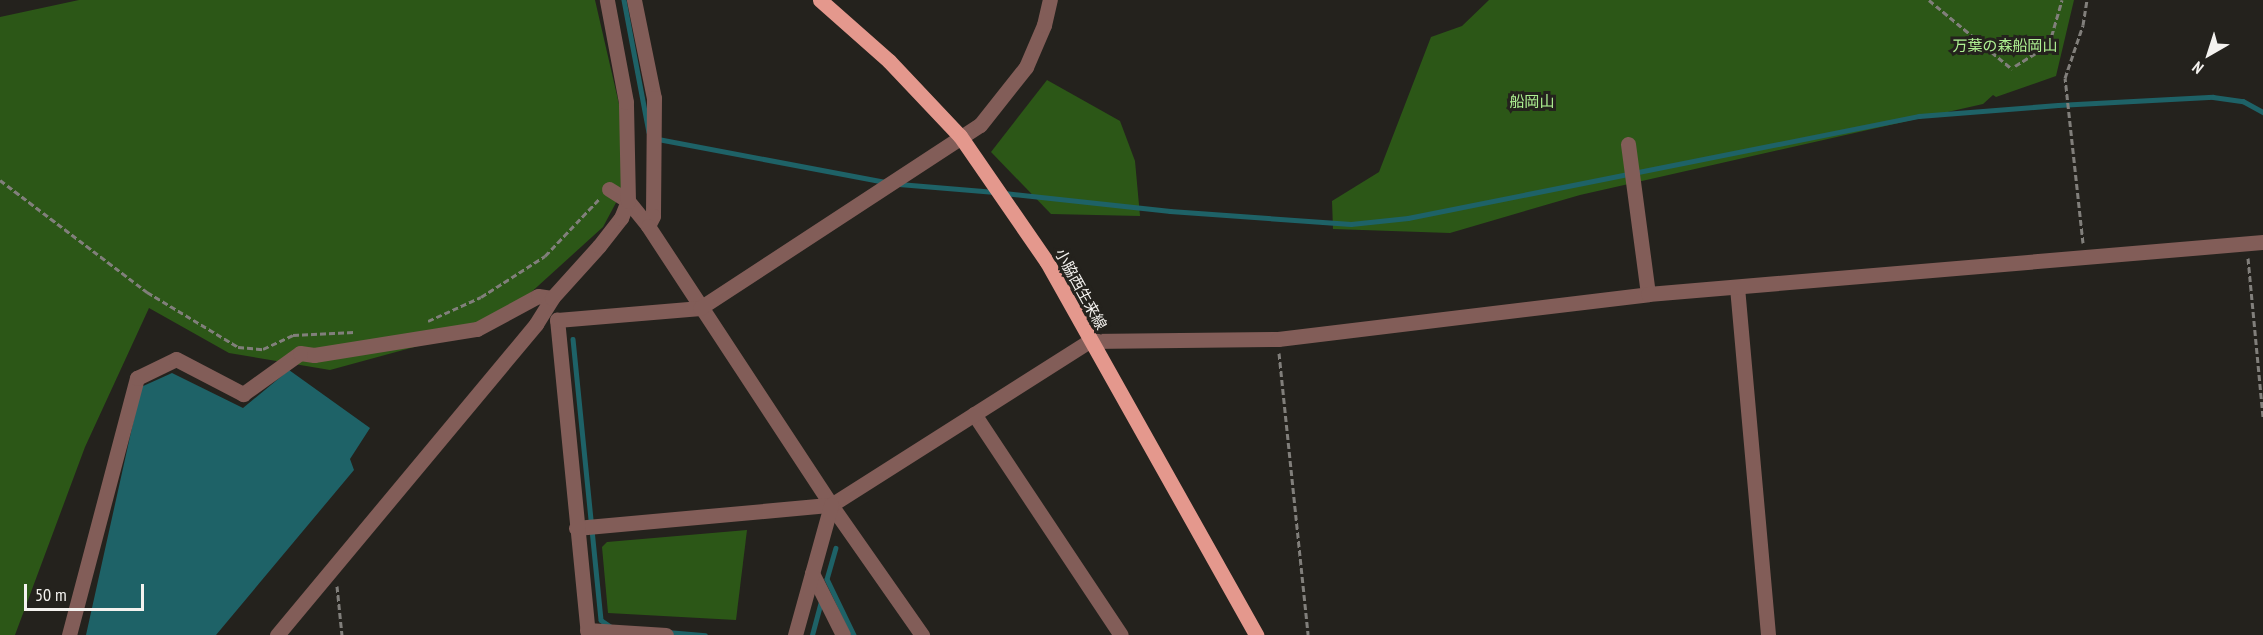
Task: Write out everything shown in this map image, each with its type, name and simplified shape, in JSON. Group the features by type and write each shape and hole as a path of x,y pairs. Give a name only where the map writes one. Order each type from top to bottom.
{"main road":[{"name":"小脇西生来線","path":"820,0 890,61 960,136 1047,262 1089,341 1256,635"}],"street":[{"path":"277,635 536,324 552,298 621,218 628,201 626,102 607,0"},
{"path":"634,0 654,98 653,216 648,226"},
{"path":"557,320 700,308 980,125 1026,67 1044,25 1050,0"},
{"path":"1628,144 1648,294"},
{"path":"609,189 628,201 648,226 831,505 922,635"},
{"path":"576,528 831,505 1089,341 1278,339 1648,294 2263,242"},
{"path":"1737,287 1768,635"},
{"path":"69,635 137,378 176,359 243,394 300,353 314,355 477,329 538,296 552,298"},
{"path":"552,298 557,320 587,633 666,635"},
{"path":"974,414 1121,635"},
{"path":"795,635 831,505"},
{"path":"812,573 843,635"}],"path":[{"path":"1929,0 2014,68 2049,45 2062,0"},
{"path":"2085,257 2065,78 2083,24 2087,0"},
{"path":"0,180 147,292 238,347 264,349 293,335 364,332"},
{"path":"421,324 481,297 545,256 609,189"},
{"path":"2247,243 2263,417"},
{"path":"1278,339 1308,635"},
{"path":"335,565 342,635"}],"green space":[{"path":"79,0 595,0 634,169 603,227 495,325 330,370 229,353 149,308 85,447 15,635 0,635 0,17"},
{"name":"船岡山","path":"1489,0 2074,0 2056,76 1996,97 1993,95 1983,104 1580,195 1450,233 1333,229 1332,201 1379,172 1431,37 1462,26"},
{"path":"1047,80 1120,121 1135,161 1140,216 1051,214 991,152"},
{"path":"747,530 736,620 608,613 602,547 607,542"}],"water":[{"path":"289,370 370,428 350,459 354,470 216,635 86,635 141,387 172,373 243,408"}],"waterway":[{"path":"624,0 649,132"},
{"path":"1004,193 1170,211 1351,224 1408,218 1919,116 2058,105 2213,97 2243,101 2263,112"},
{"path":"658,139 885,182"},
{"path":"899,184 995,192"},
{"path":"573,339 601,620 611,627"},
{"path":"836,548 827,579 854,635"},
{"path":"812,635 821,602"},
{"path":"667,632 705,635"}],"park label":[{"name":"万葉の森船岡山","path":"2005,46"}]}
